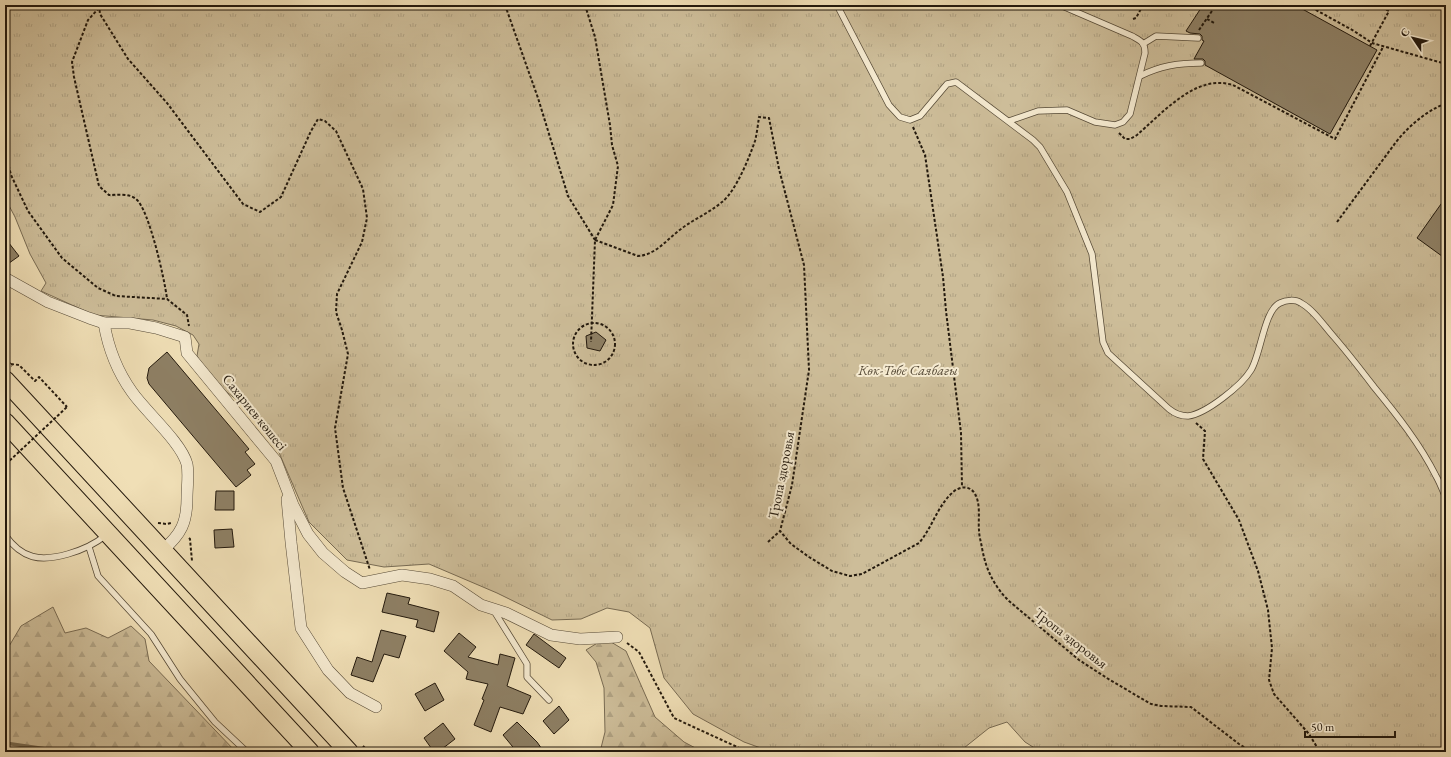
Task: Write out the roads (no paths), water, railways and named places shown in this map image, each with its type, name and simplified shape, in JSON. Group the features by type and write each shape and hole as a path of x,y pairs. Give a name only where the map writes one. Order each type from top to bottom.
{"main road":[{"path":"5,380 349,752"},
{"path":"5,422 310,752"}],"street":[{"path":"5,278 48,302 89,318 104,322 107,343 122,377 132,393 181,452 187,465 187,507 185,519 181,530 173,541 163,550"},
{"name":"Сахариев көшесі","path":"104,322 136,324 156,328 185,337 186,353 276,461 286,490 308,534 323,553 345,572 362,583 402,575 430,579 453,586 481,606 506,613 557,637 580,639 617,637"},
{"path":"286,490 290,542 301,628 328,670 350,693 376,707"}],"lane":[{"path":"838,5 889,105 900,117 910,120 920,116 947,84 956,82 1009,121 1040,147 1067,192 1092,254 1103,342 1108,353 1169,409 1176,414 1188,416 1202,412 1226,395 1251,371 1272,310 1279,303 1294,300 1300,302 1315,316 1340,344 1397,415 1436,475 1446,498"},
{"path":"1009,121 1038,110 1067,110 1095,122 1115,125 1124,122 1130,114 1146,53 1145,46 1141,40 1060,5"},
{"path":"1143,44 1156,36 1197,35"},
{"path":"1140,76 1153,70 1180,63 1201,63"},
{"path":"5,535 10,542 26,555 39,559 53,559 89,547 97,543 108,533"},
{"path":"89,547 98,576 151,634 180,679 215,722 247,752"},
{"path":"492,609 527,664 527,678 549,700"}],"waterway":[{"path":"5,743 67,752"}],"park label":[{"name":"Көк-Төбе Саябағы","path":"908,370"}]}
